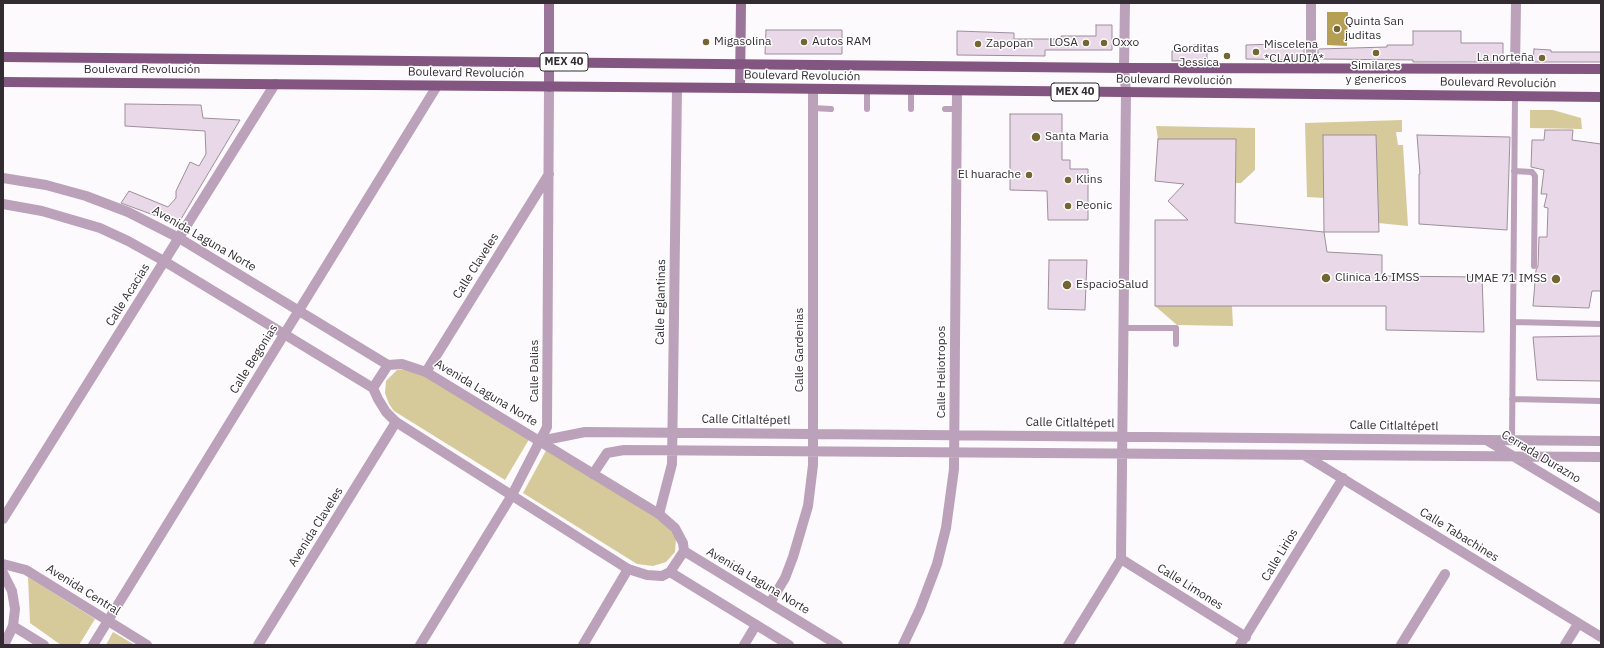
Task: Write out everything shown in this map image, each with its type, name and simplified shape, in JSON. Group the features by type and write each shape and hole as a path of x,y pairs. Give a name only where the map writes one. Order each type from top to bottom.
{"main road":[{"path":"549,3 549,87"},
{"path":"740,88 741,3"},
{"name":"MEX 40","path":"3,57 1124,68 1601,69"},
{"name":"Boulevard Revolución","path":"3,82 1601,97"}],"street":[{"path":"1068,645 1121,559 1126,92 1124,68 1125,3"},
{"path":"1311,3 1311,68"},
{"path":"1515,68 1516,3"},
{"name":"Calle Acacias","path":"3,519 275,84"},
{"name":"Calle Begonias","path":"93,645 437,86"},
{"name":"Calle Dalias","path":"420,645 512,495 547,427 549,87"},
{"name":"Calle Eglantinas","path":"659,514 672,464 677,88"},
{"name":"Calle Gardenias","path":"770,603 785,578 804,522 808,506 812,472 814,433 812,89"},
{"name":"Calle Heliotropos","path":"903,645 920,609 937,564 946,528 954,469 957,91"},
{"name":"Calle Claveles","path":"426,372 548,174"},
{"name":"Avenida Laguna Norte","path":"3,178 46,185 86,196 128,212 179,238 388,365 402,364 426,372 659,514 676,528 683,543 684,551 838,645"},
{"path":"3,204 42,211 100,228 128,241 164,261 373,388 386,412 396,422 628,570 647,575 662,576 670,572 684,551"},
{"path":"373,388 388,365"},
{"name":"Avenida Claveles","path":"258,645 396,422"},
{"name":"Calle Citlaltépetl","path":"540,442 585,432 1601,441"},
{"name":"Cerrada Durazno","path":"1487,440 1601,509"},
{"path":"593,474 602,458 607,453 614,451 672,450 1601,457"},
{"name":"Calle Tabachines","path":"1304,455 1601,637"},
{"name":"Calle Lirios","path":"1243,641 1342,478"},
{"name":"Calle Limones","path":"1121,559 1243,641"},
{"name":"Avenida Central","path":"3,564 26,570 147,645"},
{"path":"584,645 628,570"},
{"path":"670,572 789,645"},
{"path":"3,573 12,591 15,608 13,626 4,645"},
{"path":"1401,645 1445,574"},
{"path":"1565,645 1578,624"},
{"path":"744,645 756,625"},
{"path":"13,626 44,645"}],"lane":[{"path":"866,109 867,90"},
{"path":"911,90 911,109"},
{"path":"1512,440 1515,96"},
{"path":"812,108 831,109"},
{"path":"945,109 957,109"},
{"path":"1514,170 1527,170 1532,172 1535,176 1534,266"},
{"path":"1513,322 1601,324"},
{"path":"1124,328 1176,328 1176,344"},
{"path":"1512,399 1601,401"}],"shaded area":[{"name":"Quinta San juditas","path":"1327,12 1348,12 1347,46 1327,45"},
{"path":"1530,110 1553,110 1581,118 1582,129 1530,128"},
{"path":"1402,120 1402,132 1396,132 1398,145 1403,145 1408,226 1378,223 1323,135 1324,198 1307,197 1305,123"},
{"path":"1156,126 1255,128 1255,170 1241,183 1236,183 1236,139 1158,139"},
{"path":"1155,306 1232,306 1233,326 1177,325"},
{"path":"422,369 531,436 505,480 394,411 389,404 385,393 386,381 397,370"},
{"path":"548,447 661,515 676,539 675,552 666,562 653,566 637,564 523,493"},
{"path":"28,577 95,619 79,645 61,645 30,623"},
{"path":"113,632 135,645 106,645"}],"building":[{"path":"1096,25 1112,25 1112,50 1045,50 1045,56 957,55 957,31 1014,33 1014,39 1061,39 1061,36 1096,36"},
{"name":"Autos RAM","path":"766,30 842,30 842,54 765,54"},
{"path":"1413,31 1461,31 1461,43 1503,43 1503,62 1413,62 1413,60 1318,59 1318,49 1413,45"},
{"path":"1304,43 1304,60 1246,59 1246,45"},
{"path":"1194,45 1207,45 1207,60 1172,61 1172,51 1194,49"},
{"path":"1534,49 1551,50 1551,52 1601,52 1601,62 1533,62"},
{"path":"125,104 201,105 203,118 240,120 178,224 121,203 129,191 168,207 176,198 176,191 190,162 199,166 206,154 205,131 125,126"},
{"path":"1010,114 1062,114 1062,160 1070,160 1070,169 1088,169 1088,220 1048,220 1047,191 1010,190"},
{"path":"1545,130 1573,130 1572,140 1601,144 1601,291 1592,291 1589,308 1533,306 1536,270 1538,266 1539,237 1547,237 1548,208 1544,207 1547,194 1541,194 1544,170 1531,167 1532,140 1544,140"},
{"path":"1323,135 1376,135 1379,232 1324,232"},
{"path":"1417,135 1510,137 1507,230 1419,224 1420,174"},
{"path":"1158,139 1236,139 1235,223 1324,232 1327,252 1382,255 1382,276 1482,277 1484,332 1386,330 1386,306 1155,306 1155,220 1188,220 1168,201 1184,184 1155,181"},
{"name":"EspacioSalud","path":"1049,260 1087,260 1085,310 1048,309"},
{"path":"1601,336 1601,381 1537,380 1533,337"}],"place":[{"name":"Quinta San juditas","path":"1337,29"},
{"name":"Migasolina","path":"706,42"},
{"name":"Autos RAM","path":"804,42"},
{"name":"LOSA","path":"1086,43"},
{"name":"Oxxo","path":"1104,43"},
{"name":"Zapopan","path":"978,44"},
{"name":"Miscelena *CLAUDIA*","path":"1256,52"},
{"name":"Similares y genericos","path":"1376,53"},
{"name":"Gorditas Jessica","path":"1227,56"},
{"name":"La norteña","path":"1542,58"},
{"name":"Santa Maria","path":"1036,137"},
{"name":"El huarache","path":"1029,175"},
{"name":"Klins","path":"1068,180"},
{"name":"Peonic","path":"1068,206"},
{"name":"Clinica 16 IMSS","path":"1326,278"},
{"name":"UMAE 71 IMSS","path":"1556,279"},
{"name":"EspacioSalud","path":"1067,285"}]}
